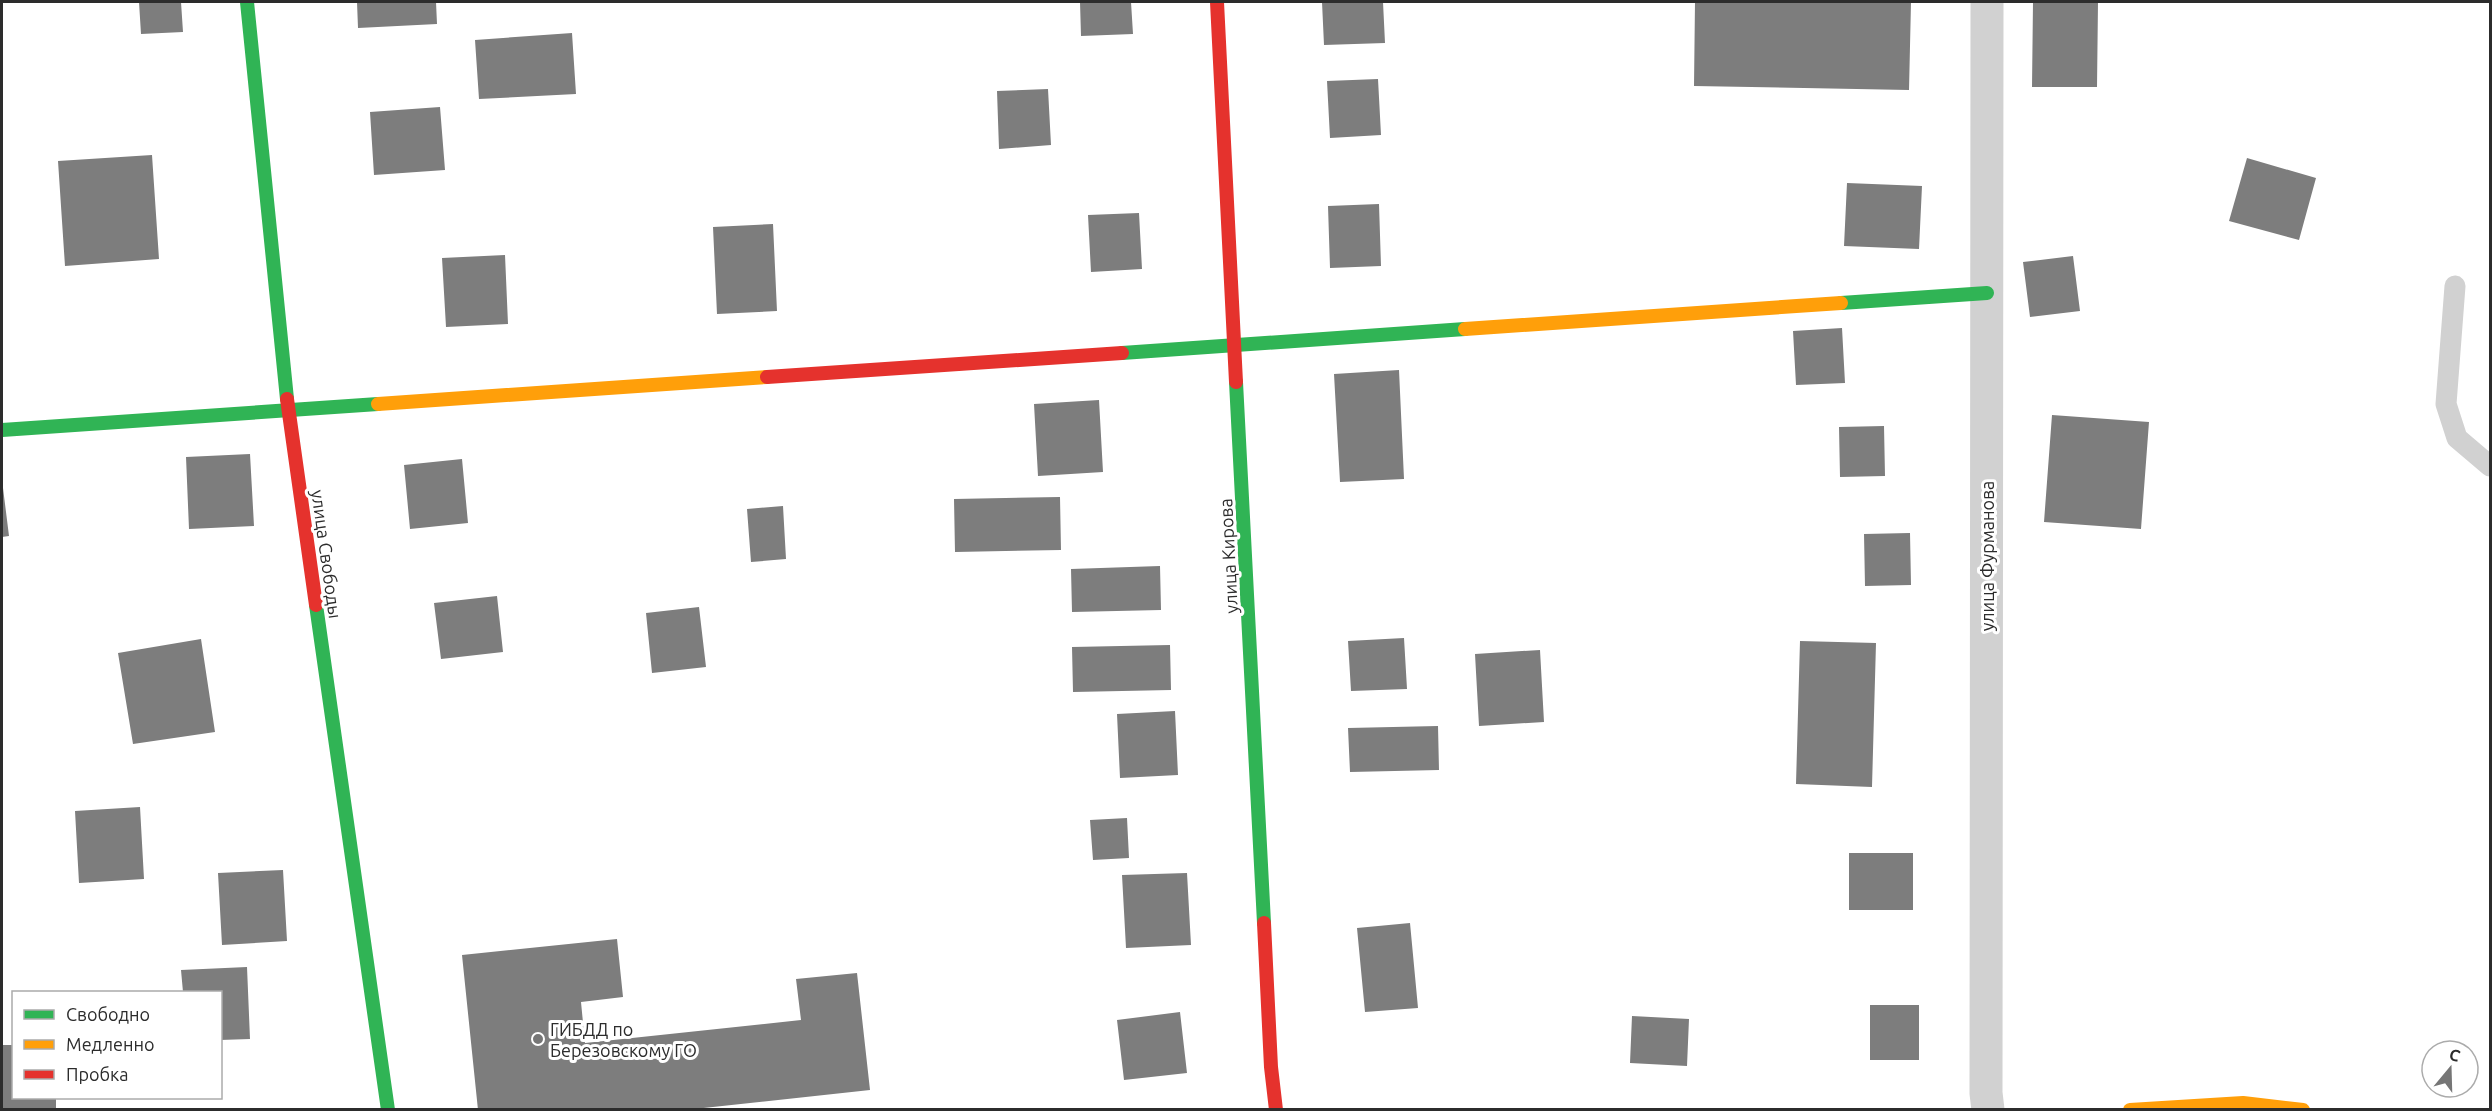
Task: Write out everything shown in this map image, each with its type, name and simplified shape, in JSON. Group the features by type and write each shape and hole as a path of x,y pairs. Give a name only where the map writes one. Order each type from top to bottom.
{"street":[{"name":"улица Свободы","path":"247,2 288,409 388,1110"},
{"name":"улица Кирова","path":"1217,2 1271,1067 1276,1110"},
{"name":"улица Фурманова","path":"1987,2 1986,1093 1988,1110"},
{"path":"2,430 1236,343 1987,293"},
{"path":"2130,1110 2243,1103 2303,1110"}],"lane":[{"path":"2455,286 2446,404 2457,438 2490,466"}],"building":[{"path":"139,2 181,2 183,32 141,34"},
{"path":"357,2 436,2 437,24 358,28"},
{"path":"1080,2 1131,2 1133,34 1081,36"},
{"path":"1322,2 1383,2 1385,43 1324,45"},
{"path":"1695,2 1911,2 1909,90 1694,86"},
{"path":"2033,2 2098,2 2097,87 2032,87"},
{"path":"572,33 576,94 479,99 475,40"},
{"path":"1378,79 1381,135 1330,138 1327,81"},
{"path":"1048,89 1051,145 999,149 997,91"},
{"path":"440,107 445,170 374,175 370,112"},
{"path":"152,155 159,259 65,266 58,161"},
{"path":"2247,158 2316,178 2299,240 2229,221"},
{"path":"1847,183 1922,186 1919,249 1844,246"},
{"path":"1379,204 1381,266 1330,268 1328,206"},
{"path":"1139,213 1142,269 1091,272 1088,215"},
{"path":"773,224 777,311 717,314 713,227"},
{"path":"505,255 508,324 446,327 442,258"},
{"path":"2073,256 2080,311 2030,317 2023,262"},
{"path":"1842,328 1845,383 1796,385 1793,331"},
{"path":"1399,370 1404,479 1340,482 1334,374"},
{"path":"1099,400 1103,472 1038,476 1034,404"},
{"path":"2052,415 2149,422 2141,529 2044,522"},
{"path":"1884,426 1885,476 1840,477 1839,427"},
{"path":"250,454 254,526 189,529 186,457"},
{"path":"462,459 468,523 410,529 404,465"},
{"path":"2,480 9,536 2,537"},
{"path":"1060,497 1061,550 955,552 954,499"},
{"path":"783,506 786,559 751,562 747,509"},
{"path":"1910,533 1911,585 1865,586 1864,534"},
{"path":"1160,566 1161,610 1072,612 1071,569"},
{"path":"497,596 503,652 441,659 434,603"},
{"path":"699,607 706,667 652,673 646,613"},
{"path":"1404,638 1407,689 1351,691 1348,641"},
{"path":"201,639 215,732 133,744 118,653"},
{"path":"1800,641 1876,643 1872,787 1796,784"},
{"path":"1170,645 1171,690 1073,692 1072,647"},
{"path":"1540,650 1544,722 1479,726 1475,654"},
{"path":"1175,711 1178,775 1120,778 1117,714"},
{"path":"1438,726 1439,770 1350,772 1348,728"},
{"path":"140,807 144,879 79,883 75,811"},
{"path":"1127,818 1129,858 1093,860 1090,820"},
{"path":"1849,853 1913,853 1913,910 1849,910"},
{"path":"283,870 287,941 222,945 218,873"},
{"path":"1187,873 1191,945 1126,948 1122,875"},
{"path":"1410,923 1418,1008 1365,1012 1357,928"},
{"path":"617,939 623,997 581,1002 585,1043 801,1020 796,979 857,973 870,1090 685,1110 478,1110 462,955"},
{"path":"247,967 250,1039 222,1040 222,991 183,991 181,970"},
{"path":"1870,1005 1919,1005 1919,1060 1870,1060"},
{"path":"1180,1012 1187,1073 1124,1080 1117,1020"},
{"path":"1632,1016 1689,1019 1687,1066 1630,1063"},
{"path":"2,1045 12,1045 12,1099 56,1099 56,1108 2,1110"}],"traffic: fast":[{"path":"247,2 287,399"},
{"path":"1841,303 1987,293"},
{"path":"1122,353 1465,329"},
{"path":"1236,382 1264,923"},
{"path":"2,430 378,404"},
{"path":"316,605 388,1110"}],"traffic: slow":[{"path":"1465,329 1841,303"},
{"path":"378,404 767,377"},
{"path":"2130,1110 2243,1103 2303,1110"}],"traffic: jam":[{"path":"1217,2 1236,382"},
{"path":"767,377 1122,353"},
{"path":"287,399 316,605"},
{"path":"1264,923 1271,1067 1276,1110"}],"place":[{"name":"ГИБДД по Березовскому ГО","path":"538,1039"}]}
